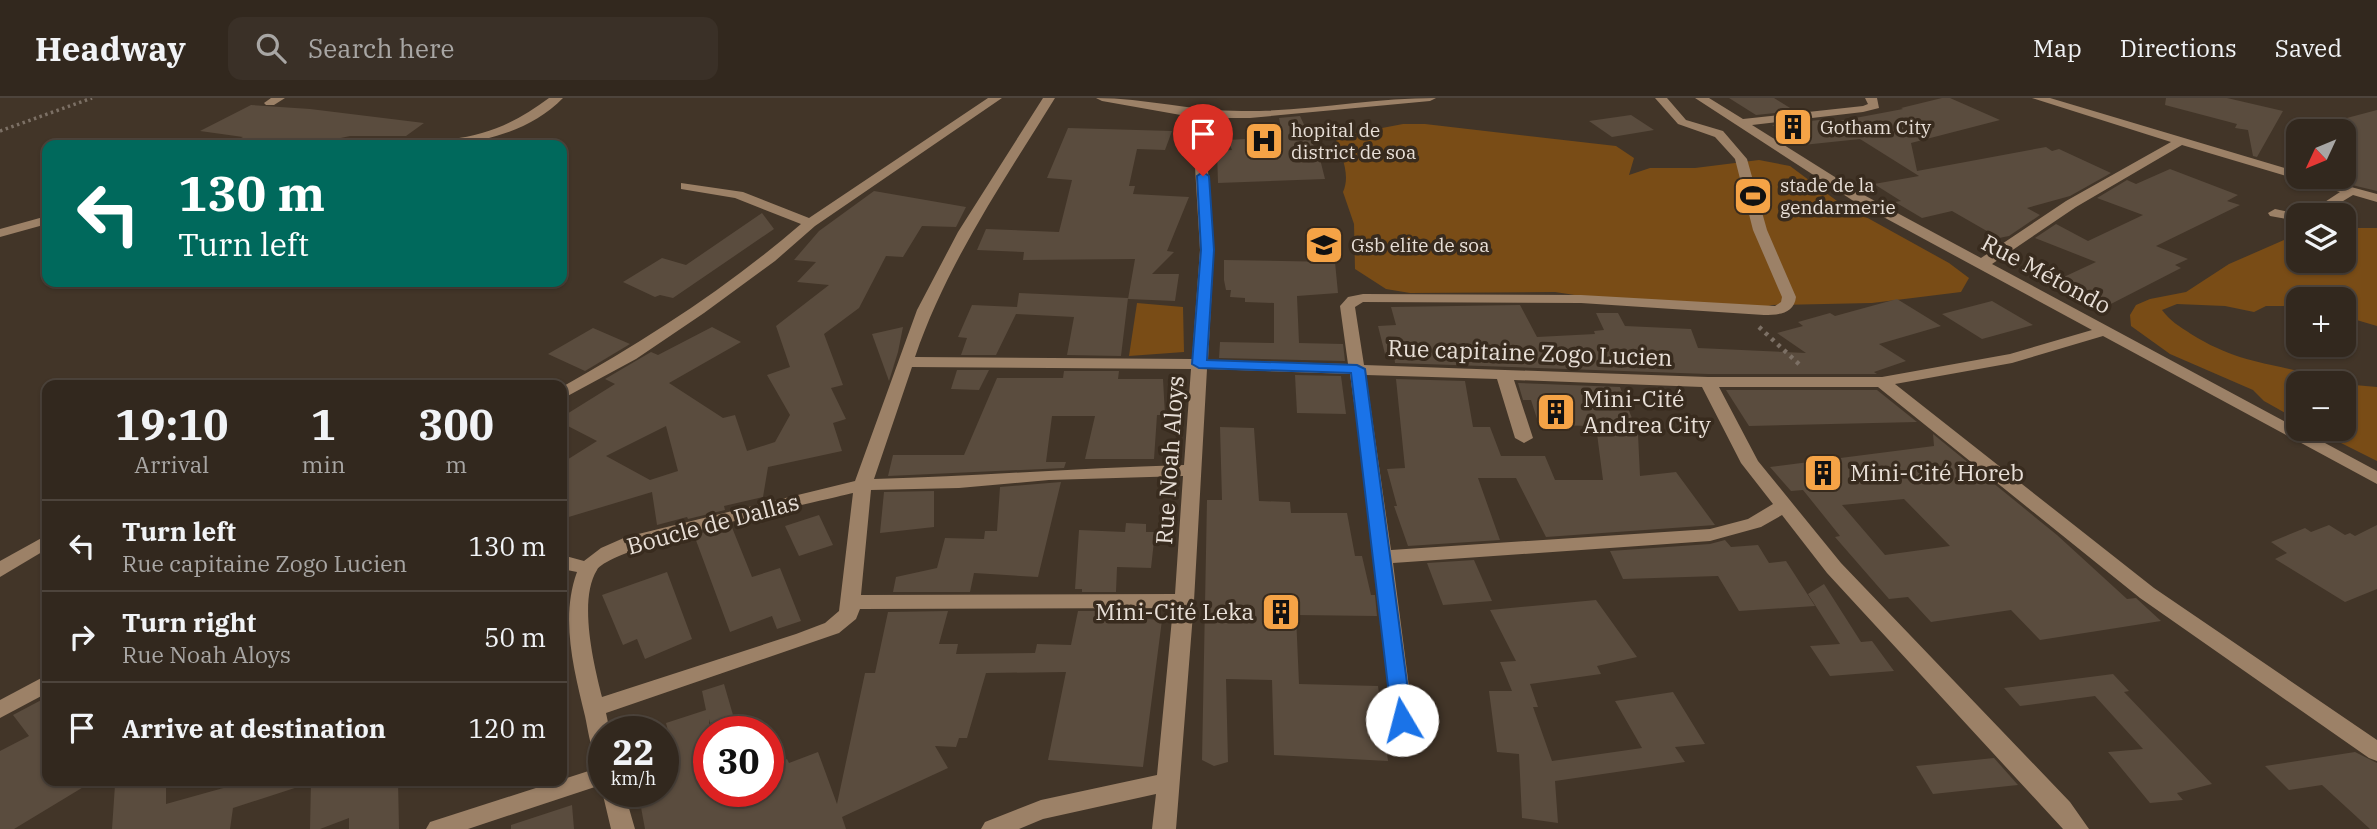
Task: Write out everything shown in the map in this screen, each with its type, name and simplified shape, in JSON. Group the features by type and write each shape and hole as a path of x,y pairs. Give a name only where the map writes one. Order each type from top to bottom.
{"street":[{"path":"465,140 526,120 557,98"},
{"path":"567,391 630,356 699,310 770,258 810,223 996,98"},
{"path":"595,708 832,628 849,614 863,485 924,310 965,232 1049,98"},
{"path":"1102,98 1198,114 1286,113 1430,98"},
{"path":"1405,741 1347,306 1353,300 1363,298 1581,299 1779,310 1788,304 1789,297 1760,230 1741,159 1733,146 1719,134 1682,122 1661,98"},
{"name":"Rue Métondo","path":"1701,98 1847,191 2377,478"},
{"path":"1741,123 1863,109 1875,106 1871,98"},
{"path":"2038,98 2286,172"},
{"name":"Rue Noah Aloys","path":"1164,829 1184,601 1207,250 1198,114"},
{"path":"1982,265 2071,204 2179,142"},
{"path":"686,186 738,195 810,223"},
{"path":"2344,189 2377,198"},
{"path":"2331,203 2351,191"},
{"path":"2275,214 2286,215"},
{"path":"0,233 42,221"},
{"name":"Rue capitaine Zogo Lucien","path":"905,362 1199,364 1708,382 1882,382 2012,358 2105,331"},
{"path":"1504,375 1524,438"},
{"path":"1708,382 1750,463 1835,568 2062,809 2077,829"},
{"path":"1882,382 2147,593 2377,752"},
{"name":"Boucle de Dallas","path":"587,568 607,553 632,542 863,485 959,482 1049,474 1192,470"},
{"path":"1381,557 1710,535 1754,523 1784,506"},
{"path":"0,570 42,544"},
{"path":"567,563 587,568 570,624 597,716"},
{"path":"852,602 1184,601"},
{"path":"0,710 42,686"},
{"path":"438,829 588,780"},
{"path":"992,829 1041,810 1168,782"},
{"path":"617,807 623,829"}],"path":[{"path":"0,131 92,98"},
{"path":"1741,309 1819,383"}],"shaded area":[{"path":"1403,124 1425,124 1616,146 1634,158 1629,175 1650,168 1695,168 1759,160 1790,166 1837,201 1949,263 1969,278 1961,292 1872,303 1772,305 1751,311 1621,302 1555,292 1410,293 1386,289 1355,269 1354,224 1343,192 1346,171 1335,137"},
{"path":"2356,228 2377,228 2377,326 2356,320 2356,287 2286,287 2286,306 2266,306 2254,312 2225,306 2177,304 2162,310 2191,334 2211,345 2247,359 2296,371 2286,371 2286,413 2264,401 2253,390 2170,354 2131,326 2130,315 2136,305 2150,299 2186,292 2229,264 2286,239 2286,273 2356,273"},
{"path":"1137,303 1183,307 1184,352 1129,356"},
{"path":"2356,385 2377,387 2377,461 2337,441 2356,441"}],"building":[{"path":"1729,98 1774,98 1795,111 1756,115"},
{"path":"1950,98 2000,120 1911,143 1917,171 2046,147 2052,151 2059,149 2111,173 2070,196 2027,208 2040,215 2009,236 1999,238 1952,211 1922,218 1895,202 1901,201 1874,184 1919,176 1860,139 1803,145 1772,125 1829,119 1834,122 1903,109 1901,108"},
{"path":"2166,98 2227,98 2283,111 2257,157 2253,156 2248,130 2235,128 2237,124 2165,105"},
{"path":"251,105 310,109 424,123 406,136 350,136 334,140 237,140 243,137 200,131"},
{"path":"2377,110 2377,191 2356,186 2356,119 2343,119"},
{"path":"1631,115 1654,130 1612,137 1589,121"},
{"path":"1300,116 1320,159 1325,179 1218,183 1217,151 1232,150 1228,140 1283,137 1279,118"},
{"path":"1068,128 1172,131 1165,150 1137,149 1129,186 1135,186 1133,194 1189,197 1167,251 1174,252 1152,274 1179,274 1175,301 1128,299 1135,259 1023,260 1024,252 977,250 986,229 1059,232 1072,180 1047,178"},
{"path":"2170,169 2238,195 2227,201 2240,205 2156,246 2188,259 2175,265 2181,268 2107,306 2053,282 2096,262 2035,238 2056,224 2088,241 2143,215 2097,198 2127,180 2136,184"},
{"path":"874,191 966,207 956,227 922,226 903,257 886,256 859,308 824,334 843,385 831,388 846,419 833,423 842,451 768,467 763,497 724,506 725,510 688,519 687,517 657,525 652,492 567,518 567,460 597,441 567,426 567,414 615,384 605,379 651,352 658,355 712,327 741,342 669,383 723,418 735,415 747,451 775,442 790,415 767,375 790,367 776,326 829,285 797,282 816,262 794,260 819,231","holes":["666,426 678,471 650,480 606,456"]},
{"path":"762,213 774,229 673,298 660,295 655,297 623,282 662,258 686,265"},
{"path":"1224,260 1335,262 1338,293 1297,296 1299,343 1343,344 1345,361 1219,358 1220,342 1274,343 1274,303 1245,302 1245,298 1230,297 1231,290 1226,290 1224,280"},
{"path":"1019,293 1128,298 1121,356 1067,355 1074,317 1016,314 996,355 961,355 967,338 958,337 972,305 1017,307"},
{"path":"1897,299 1941,326 1879,344 1906,361 1874,372 1877,374 1708,374 1395,363 1394,354 1385,354 1378,326 1396,325 1391,307 1520,305 1537,337 1595,334 1594,331 1604,330 1596,313 1618,313 1625,326 1691,329 1698,348 1806,353 1777,333 1803,326 1798,322 1830,313 1835,316"},
{"path":"1992,301 2033,325 1982,339 1942,314"},
{"path":"903,327 898,352 889,381 872,334"},
{"path":"593,328 630,344 585,371 548,354"},
{"path":"957,370 989,370 979,390 951,389"},
{"path":"1064,371 1119,371 1118,379 1163,379 1165,415 1157,415 1154,459 1085,459 1095,416 1052,416 1046,462 1066,462 1064,468 888,476 893,455 964,455 997,378 1063,378"},
{"path":"1295,375 1341,376 1346,414 1297,413"},
{"path":"1396,379 1465,381 1473,427 1490,427 1501,456 1545,456 1555,480 1603,480 1596,426 1539,425 1531,400 1523,400 1518,383 1620,387 1638,434 1640,476 1676,472 1715,525 1546,537 1516,478 1478,478 1500,540 1408,546 1394,506 1397,506 1387,469 1405,468"},
{"path":"1726,390 1877,390 1917,422 1749,426"},
{"path":"1220,427 1254,428 1259,501 1290,502 1291,513 1347,513 1355,556 1362,556 1371,595 1375,595 1377,616 1296,615 1299,684 1378,686 1388,761 1274,755 1272,680 1226,679 1228,762 1214,766 1202,760 1207,500 1222,500"},
{"path":"1933,434 2057,535 2127,599 2136,598 2161,621 2040,640 2011,610 1931,622 1908,597 1889,599 1835,537 1840,536 1803,490 1791,491 1770,467 1934,446","holes":["1904,499 1950,546 1885,555 1842,505"]},
{"path":"1061,482 1038,577 974,573 970,592 893,592 896,577 937,568 945,538 984,539 985,531 997,531 1000,487"},
{"path":"934,491 934,527 880,533 884,492"},
{"path":"819,515 833,545 799,556 785,526"},
{"path":"1126,523 1146,524 1146,532 1155,532 1151,568 1117,567 1116,592 1082,592 1082,589 1075,589 1079,530 1125,532"},
{"path":"731,525 752,577 780,568 801,621 777,629 772,616 730,632 694,535"},
{"path":"2329,525 2345,535 2350,533 2355,536 2377,525 2377,589 2345,602 2275,559 2287,553 2271,542 2305,528 2311,532"},
{"path":"1725,540 1731,547 1758,545 1769,563 1786,561 1815,606 1739,611 1718,576 1623,579 1610,551 1710,544"},
{"path":"1474,560 1492,601 1443,605 1427,563"},
{"path":"667,572 692,639 645,659 637,639 623,645 602,595"},
{"path":"1824,584 1861,642 1872,641 1894,671 1830,676 1810,646 1840,644 1808,594"},
{"path":"1596,600 1637,657 1597,666 1601,674 1530,684 1538,707 1533,707 1552,761 1642,748 1615,701 1673,692 1705,744 1675,747 1685,762 1555,781 1558,823 1522,818 1519,754 1497,752 1489,691 1512,691 1500,662 1516,661 1490,610"},
{"path":"948,611 939,644 958,644 956,654 1035,653 1037,644 1071,645 1078,611 1115,611 1115,617 1162,620 1143,767 1048,760 1066,672 986,673 967,738 959,738 956,747 935,746 948,768 842,817 846,829 645,829 641,807 679,807 679,719 706,710 702,691 724,684 733,715 693,716 693,807 784,807 784,760 787,759 789,763 818,752 837,804 865,673 875,673 888,612"},
{"path":"2113,674 2129,691 2124,692 2212,784 2177,793 2183,800 2150,803 2108,752 2143,749 2095,696 2020,706 2004,688"},
{"path":"42,700 42,786 85,786 14,829 0,829 0,751 29,736 13,715"},
{"path":"2355,752 2377,763 2377,829 2370,829 2322,785 2289,790 2265,766"},
{"path":"1994,758 2018,785 1933,794 1916,766"},
{"path":"115,786 166,786 166,804 230,786 301,786 233,808 230,829 112,829"},
{"path":"311,786 398,786 399,829 349,829 349,818 320,829 310,829"},
{"path":"572,805 574,829 511,829 511,825"}],"place":[{"name":"Gotham City","path":"1793,127"},
{"name":"hopital de district de soa","path":"1264,141"},
{"name":"stade de la gendarmerie","path":"1753,196"},
{"name":"Gsb elite de soa","path":"1324,245"},
{"name":"Mini-Cité Andrea City","path":"1556,412"},
{"name":"Mini-Cité Horeb","path":"1823,473"},
{"name":"Mini-Cité Leka","path":"1281,612"}],"route":[{"path":"1203,176 1207,250 1199,364 1357,369 1391,614 1393,655 1402,720"}]}
